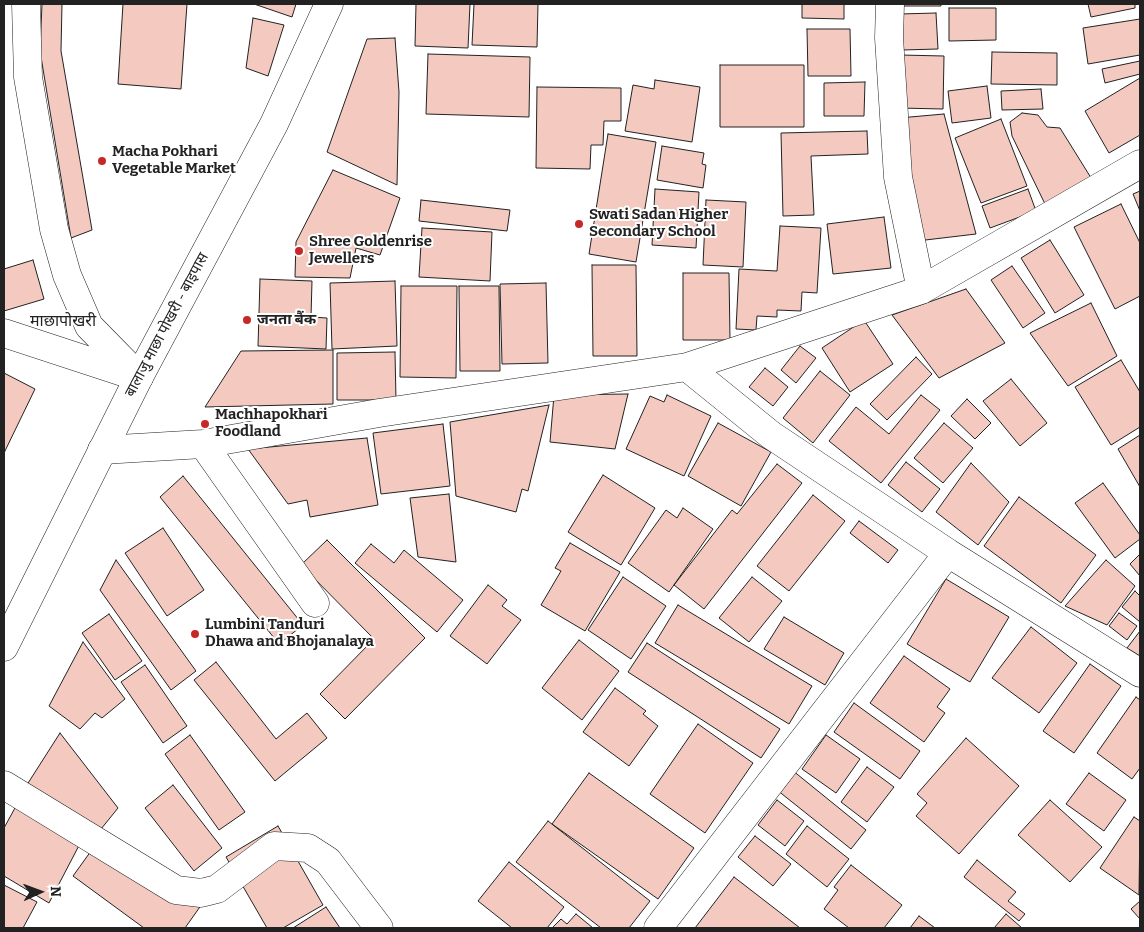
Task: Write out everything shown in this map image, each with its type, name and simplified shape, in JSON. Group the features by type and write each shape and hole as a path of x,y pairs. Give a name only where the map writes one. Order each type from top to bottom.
{"street":[{"path":"26,4 28,77 54,229 67,275 89,326 139,377"},
{"name":"बालाजु माछा पोखरी - बाइपास","path":"4,646 139,377 274,124 329,4"},
{"path":"890,4 889,38 898,177 921,290"},
{"path":"102,450 203,444 379,413 687,367 921,290 1140,164"},
{"path":"4,333 139,377"},
{"path":"687,367 771,435 948,553 1140,673"},
{"path":"203,444 315,603"},
{"path":"658,928 948,553"},
{"path":"4,785 176,890 201,893 218,890 274,846 308,848 328,861 379,928"}],"building":[{"path":"42,4 62,4 61,51 92,230 71,238 40,51"},
{"path":"123,4 187,4 181,89 118,84"},
{"path":"254,4 296,4 292,17"},
{"path":"416,4 470,4 468,48 415,46"},
{"path":"474,4 538,4 537,47 472,45"},
{"path":"802,4 844,4 844,19 802,18"},
{"path":"899,4 941,4 941,6 899,6"},
{"path":"1088,4 1135,4 1135,8 1091,17"},
{"path":"949,8 996,8 996,40 949,41"},
{"path":"936,13 938,49 902,50 900,14"},
{"path":"253,18 284,25 268,76 246,68"},
{"path":"1140,19 1140,55 1088,64 1083,28"},
{"path":"807,29 850,29 851,76 808,76"},
{"path":"395,38 399,92 397,185 327,152 367,39"},
{"path":"992,52 1057,53 1057,85 991,84"},
{"path":"428,54 530,57 529,117 426,114"},
{"path":"900,55 944,56 943,109 899,108"},
{"path":"1140,61 1140,74 1105,83 1102,69"},
{"path":"720,65 804,65 804,127 720,127"},
{"path":"1140,78 1140,135 1109,153 1085,111"},
{"path":"655,80 700,87 692,142 625,131 633,85 654,89"},
{"path":"865,82 864,116 824,116 824,83"},
{"path":"987,86 991,118 952,123 948,91"},
{"path":"537,87 621,88 621,121 604,121 603,145 591,145 590,169 536,168"},
{"path":"1041,89 1043,109 1002,110 1001,91"},
{"path":"1022,113 1038,115 1047,127 1060,128 1093,181 1045,204 1012,136 1010,122"},
{"path":"944,114 976,234 917,241 899,118"},
{"path":"1001,119 1027,186 981,203 955,138"},
{"path":"867,131 868,154 811,156 814,215 783,216 781,133"},
{"path":"608,134 656,142 636,262 589,254"},
{"path":"662,146 704,153 702,164 706,165 703,188 657,180"},
{"path":"333,170 400,198 380,255 356,248 350,278 295,277 296,242"},
{"path":"655,189 699,192 696,248 652,245"},
{"path":"1028,189 1036,211 990,228 982,206"},
{"path":"1140,191 1140,211 1133,194"},
{"path":"421,200 510,210 507,231 419,221"},
{"path":"706,200 746,202 743,267 703,265"},
{"path":"1121,204 1140,243 1140,296 1115,309 1074,227"},
{"path":"884,217 891,268 833,274 827,224"},
{"path":"780,226 821,228 817,293 802,292 801,311 777,310 777,317 757,316 756,330 736,329 739,269 777,271"},
{"path":"422,228 492,232 490,281 419,277"},
{"path":"1050,240 1084,295 1055,313 1021,258"},
{"path":"33,260 44,299 4,311 4,269"},
{"path":"592,265 636,265 637,356 593,356"},
{"path":"1012,266 1045,313 1023,328 991,280"},
{"path":"683,273 729,273 730,340 683,340"},
{"path":"260,279 312,281 311,317 327,318 326,349 258,346"},
{"path":"395,281 397,346 332,349 330,283"},
{"path":"546,283 548,363 502,364 500,284"},
{"path":"401,286 457,286 456,378 400,377"},
{"path":"459,286 499,286 500,371 460,371"},
{"path":"966,289 1005,343 939,378 892,315"},
{"path":"1091,303 1117,356 1068,386 1030,333"},
{"path":"864,320 893,364 850,392 822,348"},
{"path":"800,346 816,358 796,383 781,370"},
{"path":"333,350 333,404 205,407 241,351"},
{"path":"395,352 396,400 337,400 337,353"},
{"path":"916,357 932,374 887,420 870,404"},
{"path":"1121,360 1140,392 1140,427 1111,445 1075,387"},
{"path":"765,368 788,387 773,406 749,387"},
{"path":"820,371 850,395 813,443 783,418"},
{"path":"4,373 35,389 4,453"},
{"path":"1011,379 1047,423 1020,446 983,401"},
{"path":"628,394 615,449 550,442 554,395"},
{"path":"667,395 711,416 684,476 626,449 650,396 664,402"},
{"path":"921,395 940,410 881,483 829,441 856,407 889,434"},
{"path":"967,399 991,423 975,439 951,416"},
{"path":"549,405 528,491 522,489 516,512 456,496 450,422"},
{"path":"718,423 771,452 741,506 688,476"},
{"path":"944,423 973,448 943,483 914,458"},
{"path":"443,424 450,486 381,494 373,433"},
{"path":"1140,435 1140,487 1118,449"},
{"path":"367,438 378,505 310,517 307,500 288,504 248,449"},
{"path":"906,462 940,489 922,512 888,485"},
{"path":"971,463 1009,502 978,545 936,512"},
{"path":"777,464 802,483 704,609 674,585 732,510 737,514"},
{"path":"603,475 655,508 621,565 568,532"},
{"path":"183,476 303,625 279,644 160,497"},
{"path":"1103,483 1140,535 1140,539 1115,558 1075,503"},
{"path":"449,494 456,562 418,557 410,498"},
{"path":"813,495 845,521 789,591 757,566"},
{"path":"1019,497 1096,555 1061,603 984,546"},
{"path":"683,508 713,529 669,592 628,563 666,510 677,518"},
{"path":"859,521 898,550 888,563 850,533"},
{"path":"163,528 204,590 167,616 125,553"},
{"path":"327,540 425,638 345,719 320,694 374,639 301,565"},
{"path":"570,543 620,572 585,631 541,605 561,571 555,568"},
{"path":"371,544 394,563 404,550 463,600 437,632 355,563"},
{"path":"1140,554 1140,576 1130,564"},
{"path":"116,560 196,671 171,690 100,590"},
{"path":"1106,560 1135,586 1107,625 1065,606"},
{"path":"623,577 666,606 631,659 588,630"},
{"path":"752,577 782,601 749,642 719,618"},
{"path":"946,579 1009,617 970,682 907,644"},
{"path":"488,585 507,600 502,606 521,620 487,664 450,636"},
{"path":"1135,591 1140,596 1140,622 1122,607"},
{"path":"678,605 812,686 789,724 655,643"},
{"path":"1119,613 1137,626 1127,640 1109,626"},
{"path":"109,614 142,661 115,680 82,633"},
{"path":"784,617 844,653 825,685 764,649"},
{"path":"1031,627 1077,663 1039,713 992,678"},
{"path":"1140,631 1140,656 1127,648"},
{"path":"579,640 619,671 582,720 542,688"},
{"path":"83,642 125,699 102,718 95,713 80,729 49,706"},
{"path":"647,643 780,729 761,758 628,672"},
{"path":"904,656 950,689 937,707 945,713 924,742 870,703"},
{"path":"216,662 276,739 307,713 327,738 275,781 194,680"},
{"path":"1090,664 1121,686 1074,753 1043,731"},
{"path":"145,665 187,726 163,743 121,682"},
{"path":"615,688 646,711 643,714 658,726 629,766 583,732"},
{"path":"1136,697 1140,700 1140,768 1132,779 1097,753"},
{"path":"854,703 920,751 900,779 834,732"},
{"path":"698,724 753,763 705,833 650,794"},
{"path":"60,733 118,808 97,834 23,791"},
{"path":"190,735 245,812 219,830 165,754"},
{"path":"826,735 860,759 836,793 802,769"},
{"path":"966,738 1019,786 959,854 916,816 927,803 917,794"},
{"path":"867,767 894,787 867,822 841,802"},
{"path":"792,770 866,830 851,849 777,790"},
{"path":"589,773 694,848 658,899 552,824"},
{"path":"1089,773 1126,800 1104,831 1066,804"},
{"path":"173,785 222,848 194,871 145,808"},
{"path":"21,797 85,834 49,903 4,876 4,828"},
{"path":"777,800 804,821 785,846 758,825"},
{"path":"1050,800 1102,847 1070,882 1018,835"},
{"path":"1134,817 1140,821 1139,895 1100,868"},
{"path":"548,821 650,901 629,928 601,928 516,862"},
{"path":"278,826 323,905 283,928 267,928 226,857"},
{"path":"807,826 849,859 827,887 786,854"},
{"path":"104,833 202,904 185,928 144,928 73,876"},
{"path":"755,836 791,864 773,886 738,857"},
{"path":"977,860 1016,892 1008,901 1025,914 1019,921 964,877"},
{"path":"509,862 564,907 547,928 512,928 478,901"},
{"path":"851,865 902,905 884,928 849,928 824,909 838,890 834,887"},
{"path":"734,877 800,928 695,928"},
{"path":"4,885 37,902 23,928 4,928"},
{"path":"1140,901 1140,919 1131,909"},
{"path":"326,907 340,928 293,928"},
{"path":"576,914 593,928 552,928 561,919 567,924"},
{"path":"1006,914 1022,928 994,928"},
{"path":"919,916 935,928 910,928"}],"place":[{"name":"Macha Pokhari Vegetable Market","path":"102,161"},
{"name":"Swati Sadan Higher Secondary School","path":"579,224"},
{"name":"Shree Goldenrise Jewellers","path":"299,251"},
{"name":"जनता बैंक","path":"247,320"},
{"name":"Machhapokhari Foodland","path":"205,424"},
{"name":"Lumbini Tanduri Dhawa and Bhojanalaya","path":"195,634"}],"district":[{"name":"माछापोखरी","path":"63,322"}]}
